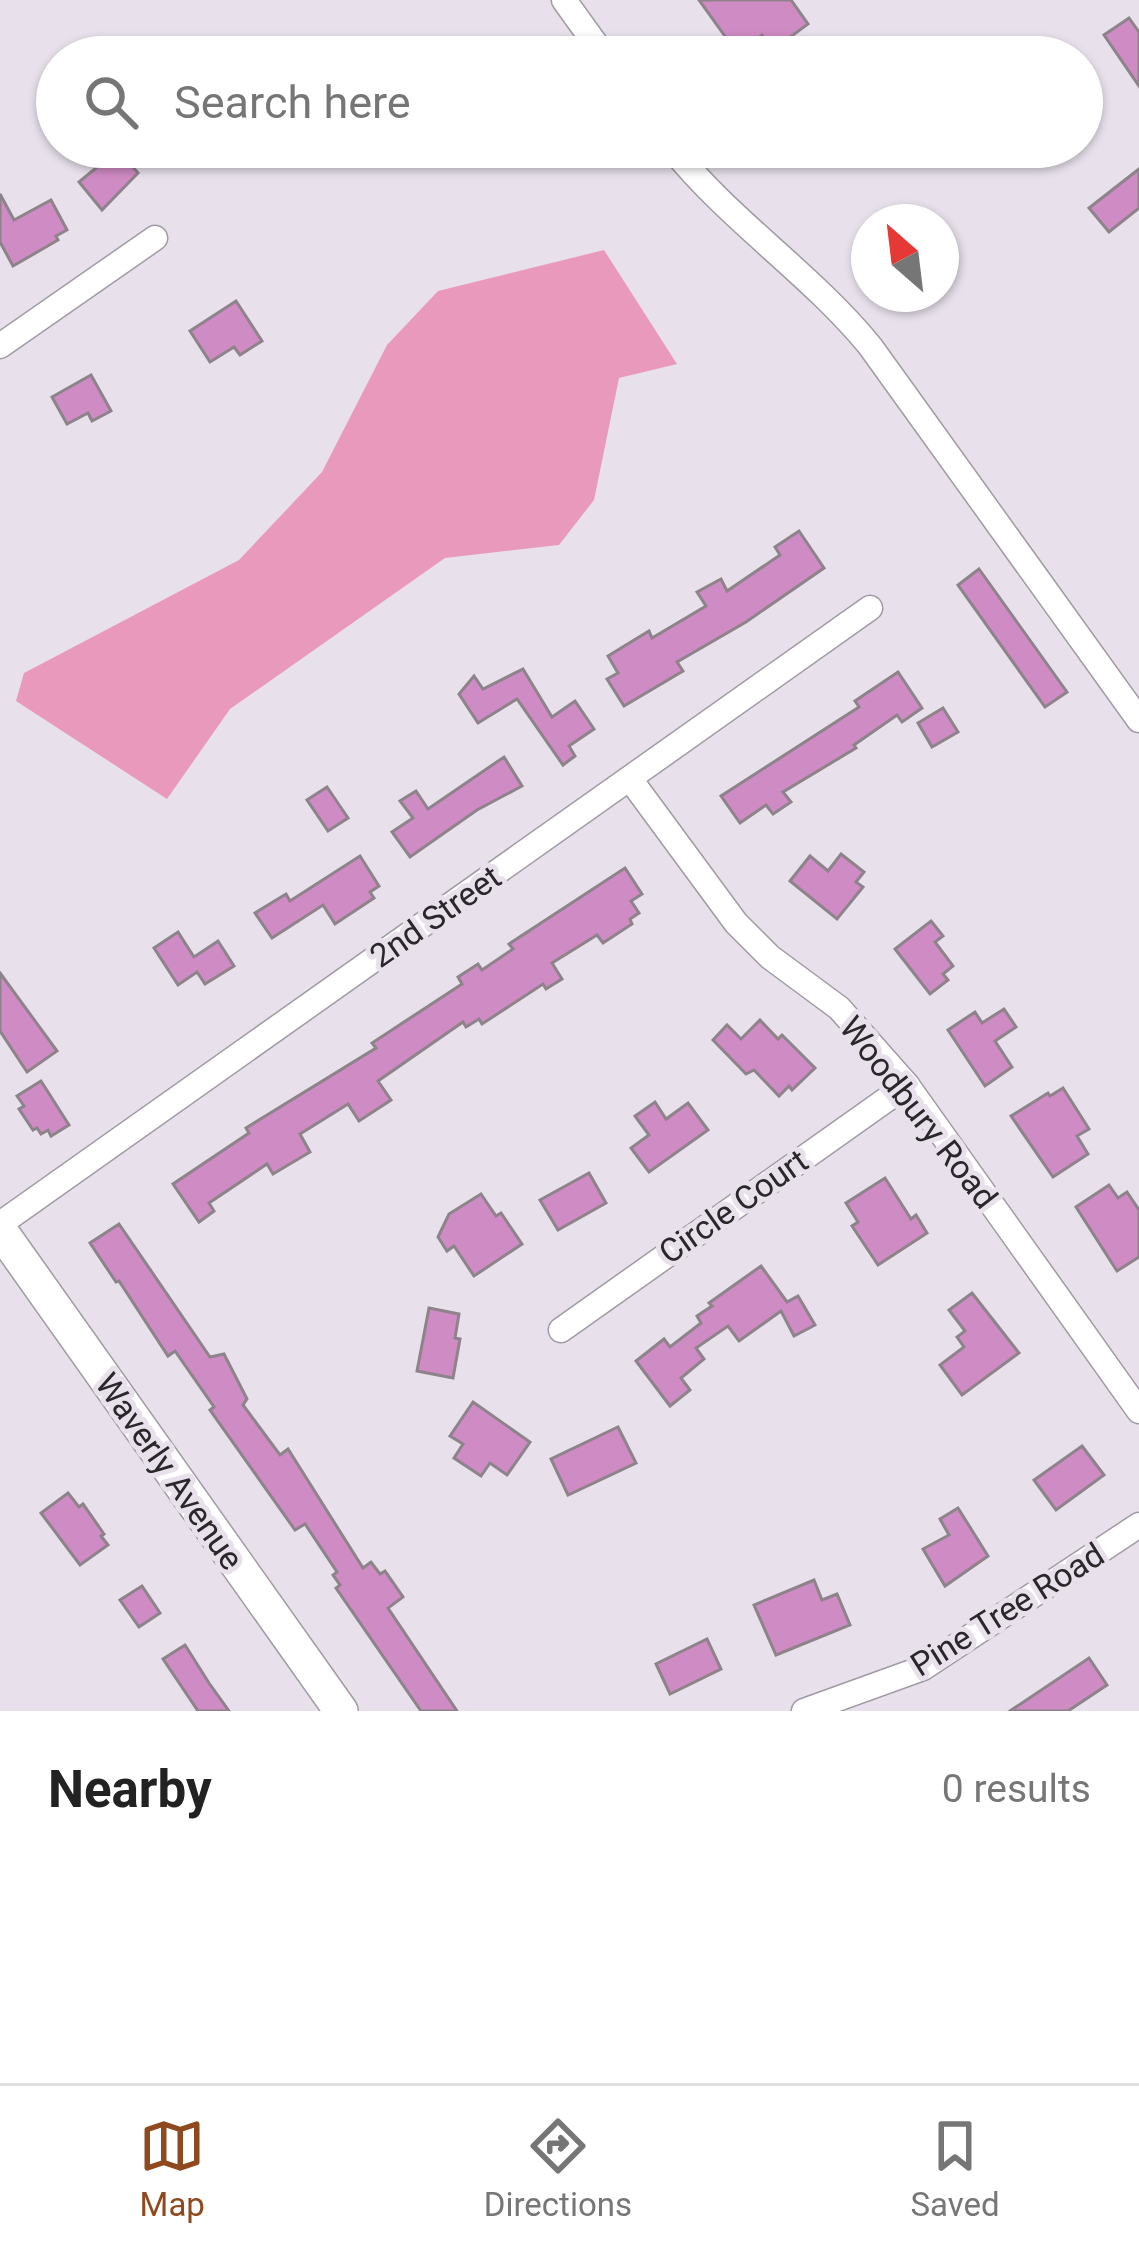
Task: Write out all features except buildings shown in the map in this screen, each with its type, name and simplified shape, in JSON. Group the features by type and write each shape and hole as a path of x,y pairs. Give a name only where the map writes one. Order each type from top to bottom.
{"street":[{"path":"564,0 590,36"},
{"path":"690,168 870,346 1139,720"},
{"path":"0,346 155,238"},
{"name":"2nd Street","path":"0,1227 870,608"},
{"name":"Woodbury Road","path":"630,779 736,923 770,957 839,1008 907,1084 1139,1411"},
{"name":"Circle Court","path":"561,1330 907,1084"},
{"name":"Waverly Avenue","path":"0,1227 340,1711"},
{"name":"Pine Tree Road","path":"804,1711 923,1668 1139,1525"}],"shaded area":[{"path":"604,250 677,364 619,378 594,500 559,545 445,558 230,709 167,799 16,701 24,673 239,560 322,472 387,345 438,291"}]}
